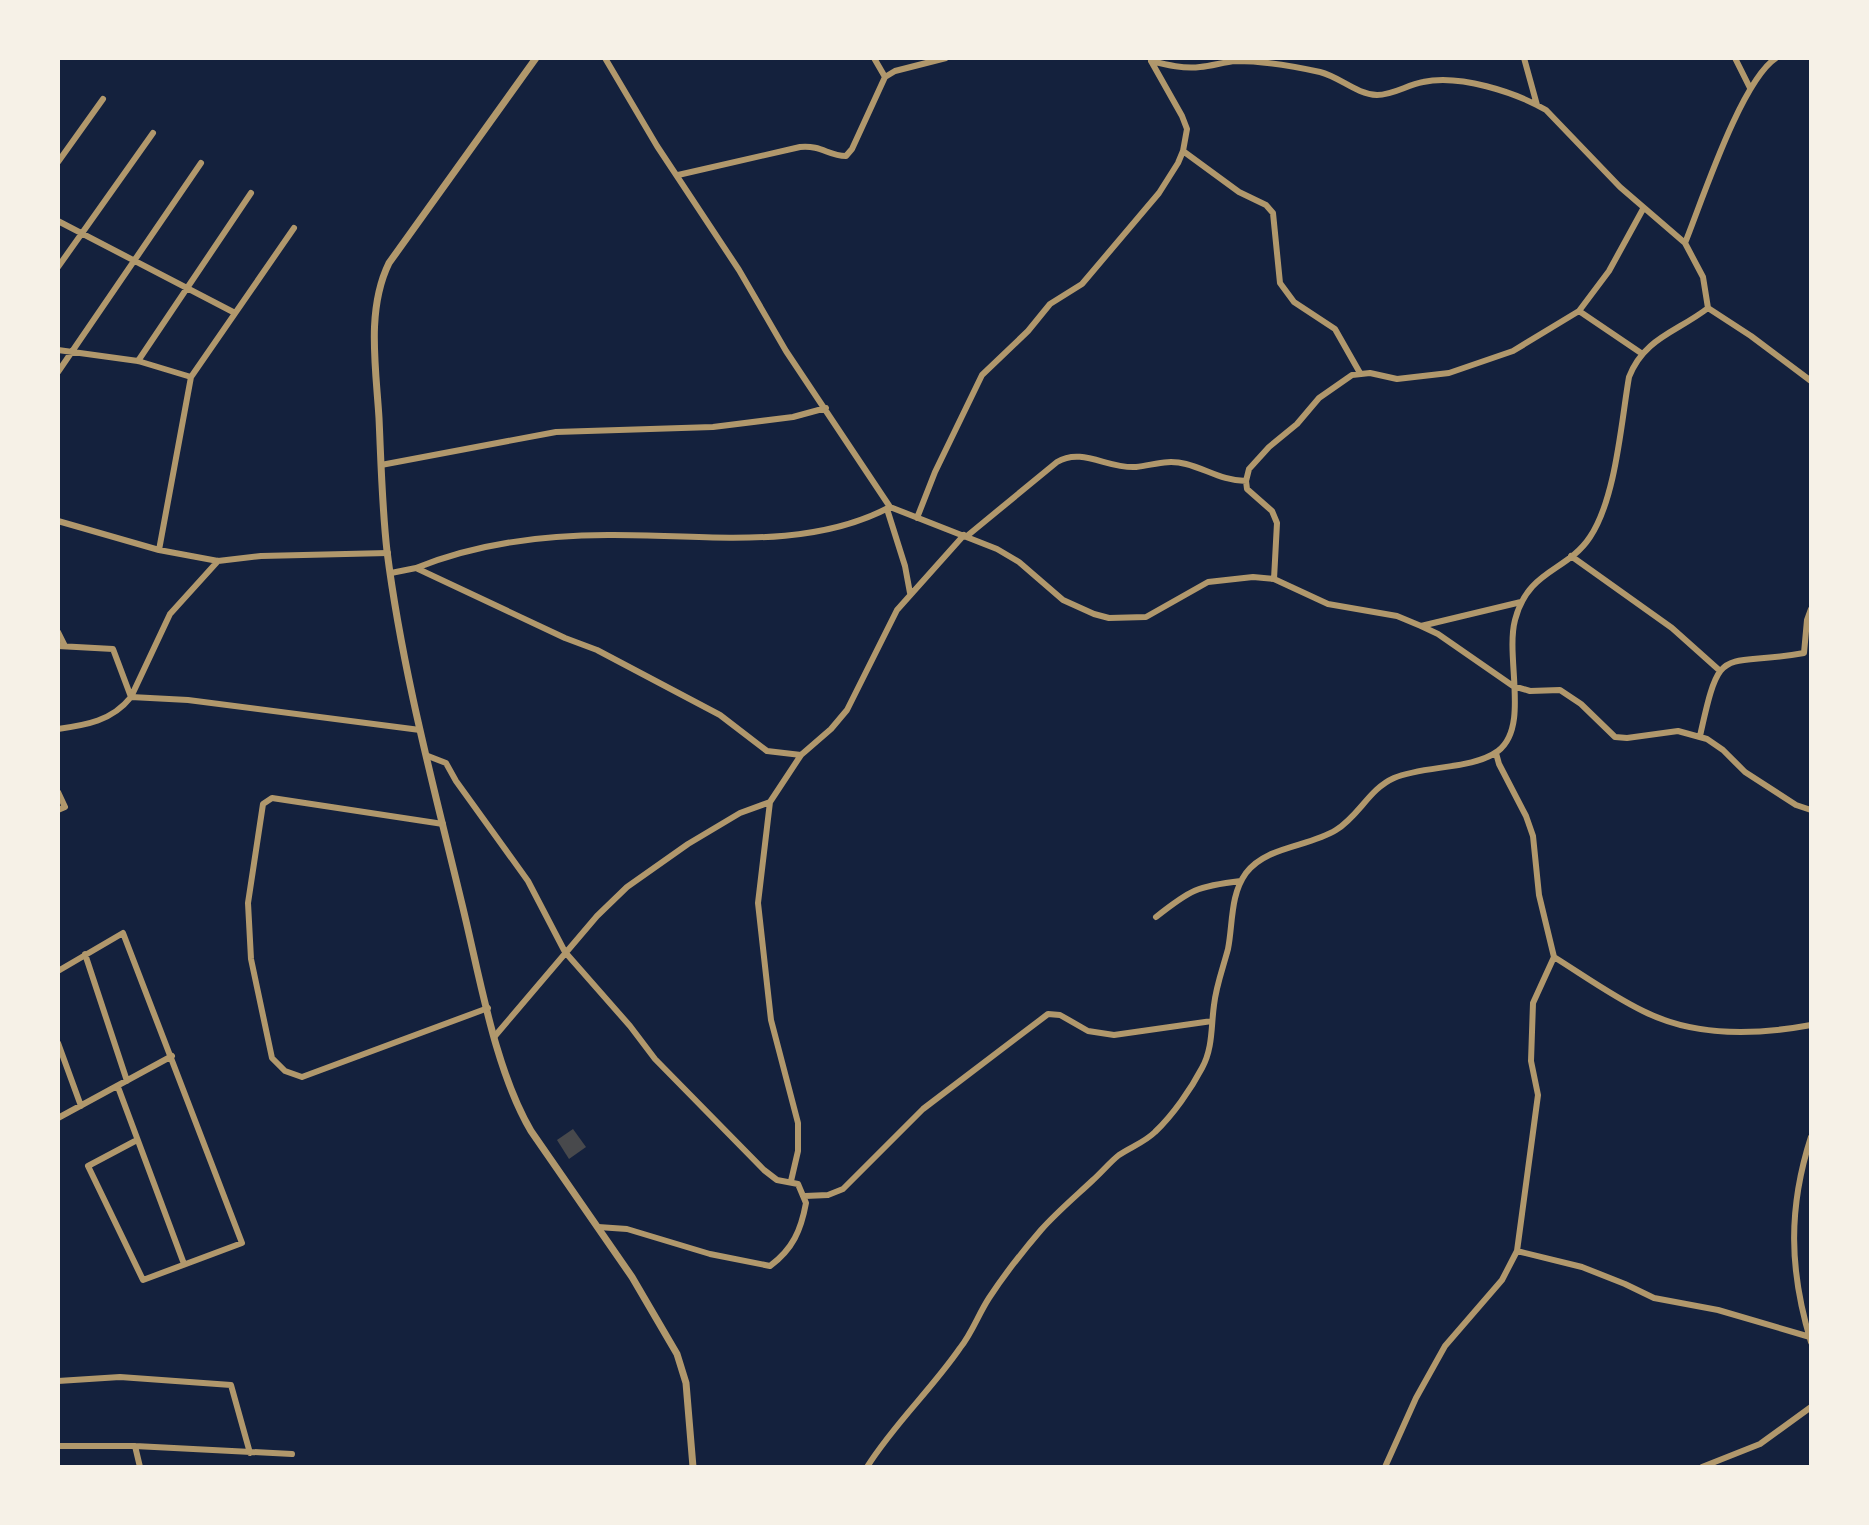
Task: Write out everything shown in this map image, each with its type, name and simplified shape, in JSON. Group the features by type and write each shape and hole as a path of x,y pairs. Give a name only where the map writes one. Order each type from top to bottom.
{"street":[{"path":"536,58 389,263 381,280 374,347 388,553 420,730 495,1036 516,1106 632,1277 677,1354 686,1383 693,1467"},
{"path":"605,58 739,270 786,351 826,408 888,508 910,593"},
{"path":"874,58 885,77"},
{"path":"678,175 800,147 816,146 846,156 885,77 895,71 946,58"},
{"path":"1524,58 1537,105"},
{"path":"1735,58 1750,88"},
{"path":"1685,243 1750,88 1776,58"},
{"path":"1150,59 1184,67 1253,62 1302,68 1326,74 1365,93 1379,95 1422,82 1449,80 1479,84 1537,105 1546,110 1643,209 1685,243 1703,277 1708,308 1811,381"},
{"path":"917,518 935,472 982,375 1028,331 1050,304 1082,284 1159,193 1183,151 1187,129 1150,59"},
{"path":"58,162 103,99"},
{"path":"58,267 153,133"},
{"path":"1183,151 1239,192 1266,205 1273,213 1280,283 1294,302 1335,329 1360,373"},
{"path":"58,372 201,163"},
{"path":"138,361 251,193"},
{"path":"1274,579 1277,523 1272,511 1247,489 1249,469 1257,460 1297,424 1319,398 1352,375 1360,373 1397,379 1449,373 1513,351 1579,311 1609,271 1643,209"},
{"path":"58,221 235,313"},
{"path":"159,550 191,377 294,228"},
{"path":"867,1467 927,1394 963,1345 990,1296 1042,1229 1117,1157 1158,1130 1202,1068 1208,1054 1216,992 1228,948 1235,897 1241,881 1252,866 1262,859 1338,829 1371,794 1395,777 1419,770 1452,767 1496,753 1510,737 1515,706 1510,650 1521,602 1543,574 1571,556 1591,536 1617,457 1629,377 1641,353 1708,308"},
{"path":"1579,311 1641,353"},
{"path":"58,350 138,361 191,377"},
{"path":"381,465 556,432 713,427 793,417 826,408"},
{"path":"791,1181 798,1151 798,1123 771,1020 758,903 770,802 801,755 847,710 883,634 910,593 965,536 1057,462 1068,457 1085,457 1127,467 1160,461 1185,463 1223,478 1246,481"},
{"path":"391,573 471,550 545,539 606,535 735,537 801,534 840,528 888,508 965,536 1019,562 1063,600 1109,618 1146,617 1208,582 1253,577 1274,579 1328,604 1397,616 1449,642 1513,686 1530,691 1560,690 1581,704 1610,734 1621,738 1678,731 1700,736 1723,750 1745,772 1770,789 1811,810"},
{"path":"58,521 159,550 218,561 261,556 388,553"},
{"path":"1571,556 1672,628 1719,670"},
{"path":"58,729 90,725 123,707 131,697 170,614 218,561"},
{"path":"416,568 597,650 720,715 767,751 801,755"},
{"path":"1421,626 1521,602"},
{"path":"1700,736 1719,670 1733,660 1804,653 1811,609"},
{"path":"58,632 62,646 113,649 131,697"},
{"path":"131,697 188,700 420,730"},
{"path":"1385,1467 1416,1398 1445,1346 1502,1280 1517,1251 1522,1195 1538,1095 1531,1061 1533,1003 1554,957 1539,895 1533,836 1496,753"},
{"path":"428,756 446,763 528,881 565,952 655,1059 771,1176 798,1184 805,1196 804,1218 797,1238 782,1258 770,1266 710,1254 627,1229 598,1227"},
{"path":"58,792 65,807 58,810"},
{"path":"443,824 272,798 263,804 248,903 251,959 272,1058 285,1071 302,1077 488,1008"},
{"path":"495,1036 607,906 657,864 740,813 770,802"},
{"path":"1156,917 1185,894 1207,885 1241,881"},
{"path":"58,971 123,933 242,1243 143,1280 88,1166 137,1140"},
{"path":"85,954 127,1081"},
{"path":"1554,957 1644,1012 1687,1025 1747,1034 1811,1025"},
{"path":"805,1196 828,1195 843,1189 923,1109 1048,1014 1060,1015 1088,1031 1114,1035 1212,1021"},
{"path":"58,1043 81,1106"},
{"path":"58,1118 172,1056"},
{"path":"118,1087 184,1264"},
{"path":"1810,1340 1800,1294 1793,1232 1798,1184 1811,1137"},
{"path":"1517,1251 1582,1267 1654,1298 1718,1310 1810,1340"},
{"path":"58,1381 120,1377 231,1385 250,1453"},
{"path":"1702,1467 1760,1444 1811,1407"},
{"path":"58,1446 135,1446 292,1454"},
{"path":"135,1446 140,1467"}],"building":[{"path":"573,1129 586,1147 569,1159 557,1140"}]}
